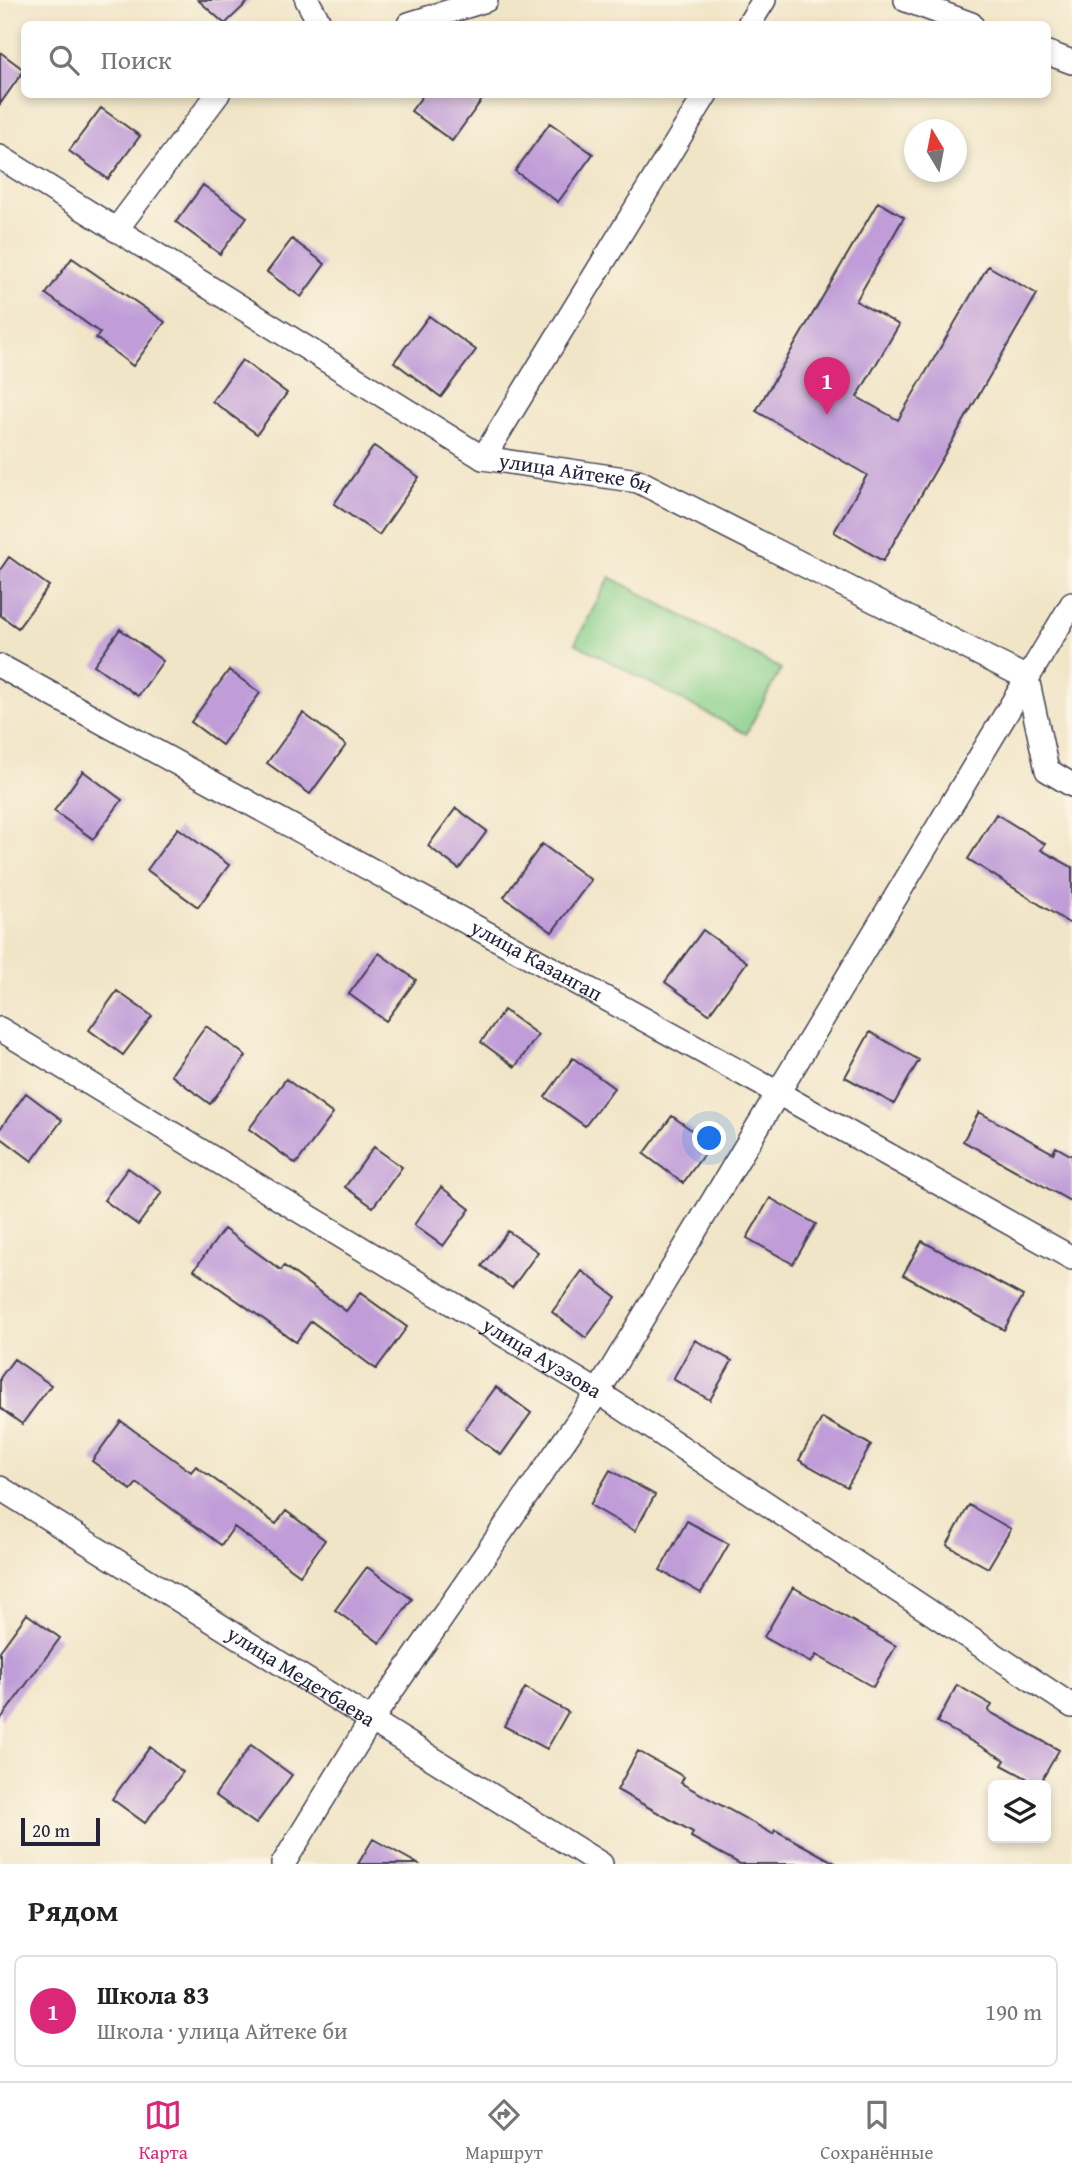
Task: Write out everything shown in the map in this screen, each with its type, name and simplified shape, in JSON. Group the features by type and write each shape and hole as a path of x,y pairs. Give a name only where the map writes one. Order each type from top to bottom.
{"street":[{"path":"307,0 318,21"},
{"path":"419,21 486,0"},
{"path":"751,21 764,0"},
{"path":"906,0 963,21"},
{"path":"1051,54 1072,62"},
{"path":"116,230 215,98"},
{"path":"483,458 704,98"},
{"name":"улица Айтеке би","path":"0,157 483,458 638,481 1027,678"},
{"path":"283,1864 372,1719 598,1392 1072,604"},
{"name":"улица Казангап","path":"0,666 778,1093 1072,1258"},
{"path":"1027,678 1047,770 1072,785"},
{"name":"улица Ауэзова","path":"0,1029 598,1392 1072,1706"},
{"name":"улица Медетбаева","path":"0,1488 601,1864"}],"green space":[{"path":"610,577 781,669 746,734 575,643"}],"building":[{"path":"198,0 250,0 228,21 222,21"},
{"path":"0,52 21,68 21,74 0,104"},
{"path":"421,98 483,98 452,141 411,111"},
{"path":"101,108 140,136 108,179 69,151"},
{"path":"550,123 593,154 558,202 515,171"},
{"path":"203,185 247,217 220,254 176,222"},
{"path":"878,202 904,217 856,301 899,325 857,397 898,420 988,266 1037,294 883,561 834,532 867,475 756,411"},
{"path":"292,239 325,264 301,297 267,272"},
{"path":"72,258 165,322 133,366 96,338 100,333 46,294"},
{"path":"429,316 476,350 441,397 394,362"},
{"path":"242,360 287,393 257,434 212,401"},
{"path":"374,446 419,477 379,535 334,504"},
{"path":"9,557 49,586 18,628 0,615 0,570"},
{"path":"120,629 163,661 138,696 94,665"},
{"path":"229,670 260,693 222,745 191,722"},
{"path":"303,713 346,745 310,794 267,763"},
{"path":"83,771 122,800 93,839 54,811"},
{"path":"456,808 487,831 459,869 428,846"},
{"path":"996,814 1045,844 1041,850 1072,867 1072,925 968,859"},
{"path":"178,828 229,865 198,907 147,870"},
{"path":"542,844 591,880 552,932 504,897"},
{"path":"703,930 747,962 709,1014 665,982"},
{"path":"379,953 416,980 386,1021 349,994"},
{"path":"117,991 152,1016 123,1055 89,1030"},
{"path":"504,1010 538,1035 515,1067 481,1042"},
{"path":"206,1026 246,1056 210,1104 171,1075"},
{"path":"870,1032 919,1060 894,1104 845,1077"},
{"path":"573,1058 614,1088 585,1126 545,1097"},
{"path":"286,1079 333,1114 296,1164 249,1129"},
{"path":"26,1093 62,1120 32,1161 0,1137 0,1129"},
{"path":"979,1112 1053,1153 1056,1147 1072,1156 1072,1202 963,1141"},
{"path":"672,1116 711,1144 683,1183 644,1154"},
{"path":"374,1147 402,1167 373,1207 345,1187"},
{"path":"128,1168 162,1192 138,1225 104,1200"},
{"path":"441,1187 470,1209 443,1246 414,1225"},
{"path":"770,1198 816,1224 793,1264 747,1238"},
{"path":"224,1229 281,1270 284,1266 346,1311 360,1293 407,1327 376,1369 311,1321 296,1342 194,1270"},
{"path":"508,1231 538,1252 512,1288 482,1266"},
{"path":"922,1241 1023,1296 1004,1330 903,1275"},
{"path":"582,1271 616,1297 586,1338 552,1312"},
{"path":"695,1340 732,1361 710,1400 673,1379"},
{"path":"14,1359 51,1385 22,1424 0,1408 0,1378"},
{"path":"496,1387 531,1413 501,1455 465,1429"},
{"path":"822,1418 871,1445 847,1487 799,1460"},
{"path":"121,1421 191,1472 196,1466 276,1524 286,1511 325,1540 300,1575 234,1527 221,1545 137,1483 131,1490 92,1461"},
{"path":"610,1470 655,1495 635,1531 590,1505"},
{"path":"969,1505 1011,1529 988,1568 947,1545"},
{"path":"687,1521 729,1544 701,1593 660,1570"},
{"path":"367,1567 412,1599 380,1643 335,1610"},
{"path":"793,1587 896,1646 873,1687 816,1655 811,1663 764,1637"},
{"path":"27,1614 60,1638 0,1720 0,1651"},
{"path":"957,1685 992,1705 988,1711 1059,1750 1042,1780 1030,1780 1002,1765 1005,1760 937,1722"},
{"path":"525,1688 568,1712 547,1749 504,1726"},
{"path":"251,1745 292,1775 256,1824 215,1795"},
{"path":"150,1747 183,1772 145,1823 112,1799"},
{"path":"638,1751 684,1777 681,1783 773,1834 775,1830 837,1864 740,1864 691,1837 693,1832 617,1790"},
{"path":"373,1839 418,1864 358,1864"}],"place":[{"name":"Школа 83","path":"827,415"}]}
